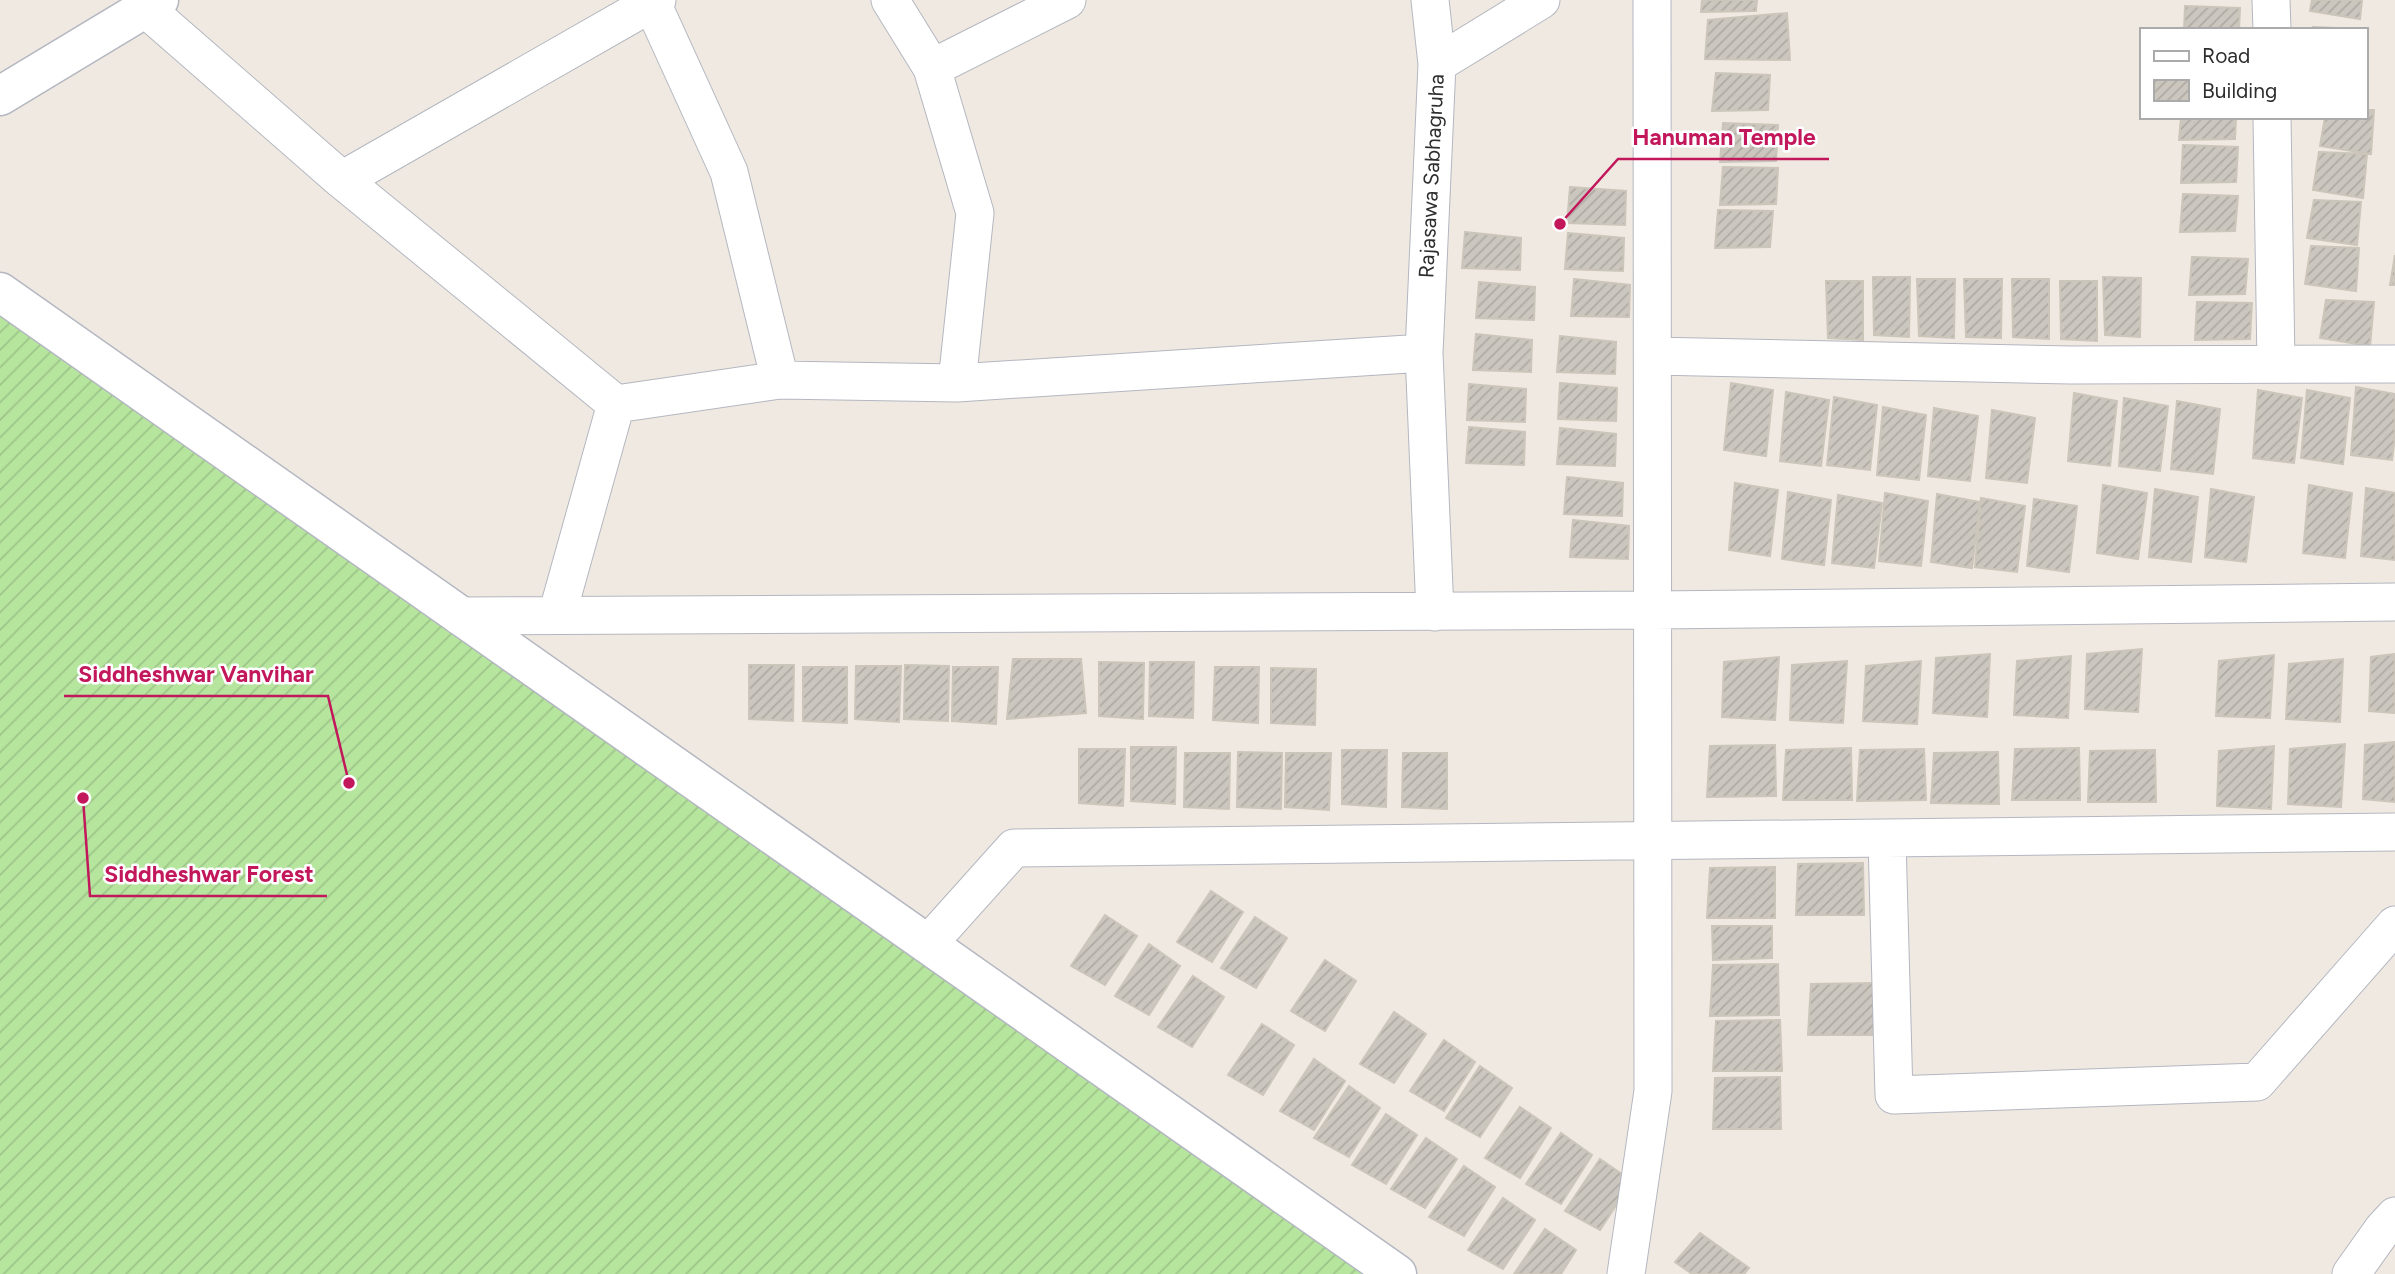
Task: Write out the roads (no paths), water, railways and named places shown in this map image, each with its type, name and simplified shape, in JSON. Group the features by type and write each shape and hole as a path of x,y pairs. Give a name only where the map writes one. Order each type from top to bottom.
{"street":[{"path":"890,0 932,68 975,213 957,383"},
{"path":"932,68 1067,0"},
{"name":"Rajasawa Sabhagruha","path":"1430,0 1437,64 1424,353 1435,612"},
{"path":"1437,64 1541,0"},
{"path":"1626,1274 1653,1091 1652,0"},
{"path":"2272,0 2272,28"},
{"path":"342,180 655,1 729,173 780,380"},
{"path":"0,96 152,4 342,180 615,404 780,380 957,383 1424,353"},
{"path":"2272,119 2276,363"},
{"path":"0,292 1397,1274"},
{"path":"1653,356 2071,365 2395,364"},
{"path":"557,615 615,404"},
{"path":"460,616 1435,612 2395,602"},
{"path":"928,944 1014,848 2395,832"},
{"path":"1887,839 1894,1095 2257,1082 2395,925"},
{"path":"2351,1274 2383,1228 2395,1216"}],"place":[{"name":"Hanuman Temple","path":"1560,224"},
{"name":"Siddheshwar Vanvihar","path":"349,783"},
{"name":"Siddheshwar Forest","path":"83,798"}]}
